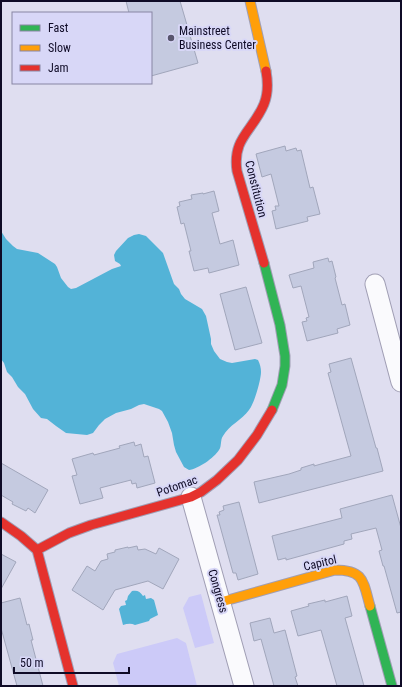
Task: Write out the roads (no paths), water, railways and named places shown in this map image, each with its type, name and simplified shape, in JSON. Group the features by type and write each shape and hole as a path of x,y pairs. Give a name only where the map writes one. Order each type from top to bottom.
{"street":[{"name":"Constitution","path":"250,1 267,80 267,93 265,104 258,116 241,138 236,157 237,170 267,273 284,341 285,364"},
{"path":"375,284 401,382"},
{"name":"Potomac","path":"36,550 69,533 91,525 191,497 215,483 229,470 259,432 272,411 280,391 285,364"},
{"name":"Congress","path":"191,497 244,686"},
{"path":"1,522 21,536 36,550 73,686"},
{"name":"Capitol","path":"221,602 336,570 354,572 362,578 365,587 392,686"}],"place":[{"name":"Mainstreet Business Center","path":"171,38"}]}
